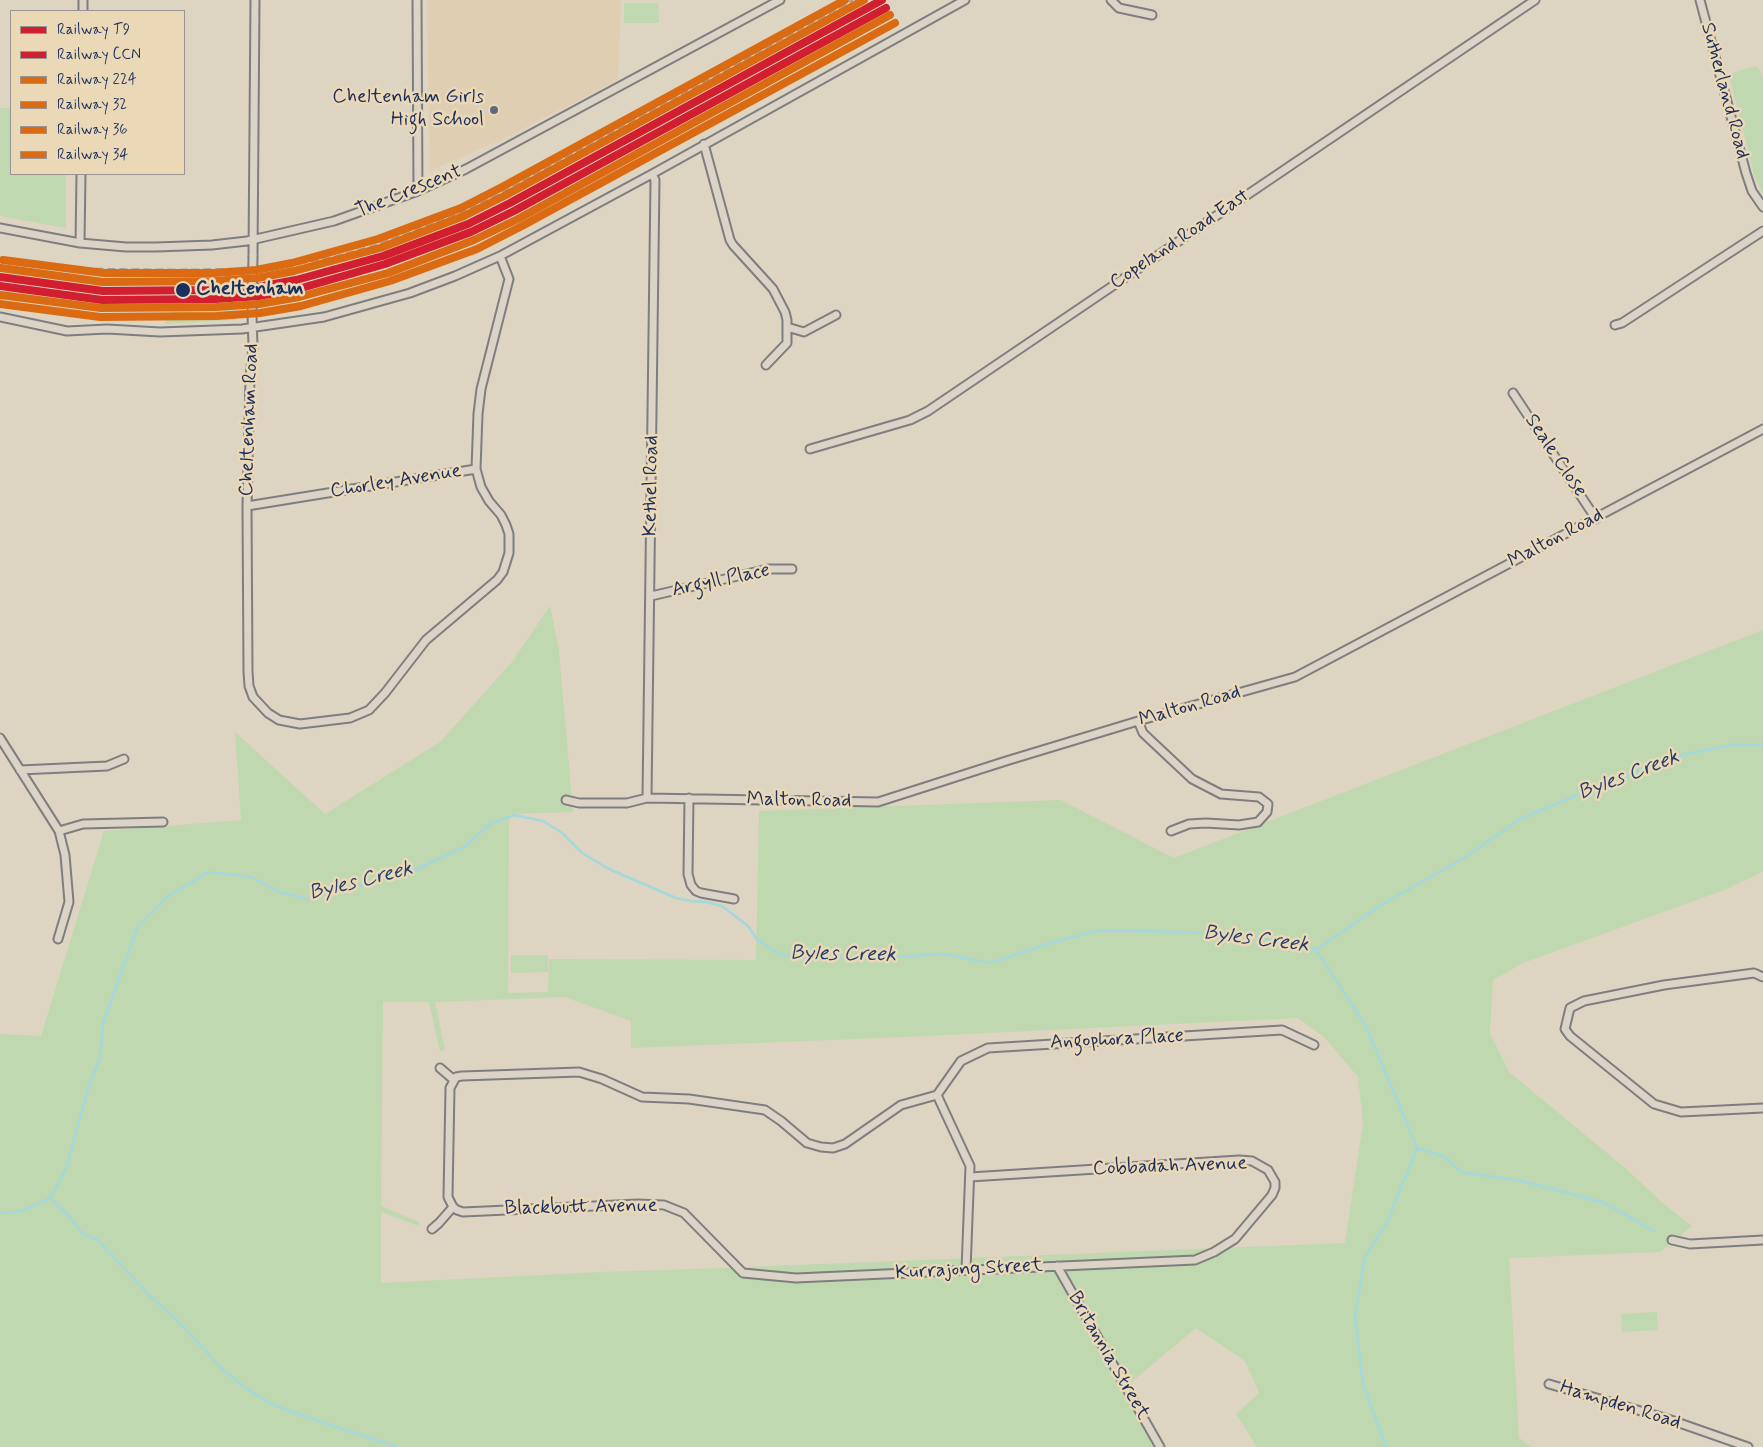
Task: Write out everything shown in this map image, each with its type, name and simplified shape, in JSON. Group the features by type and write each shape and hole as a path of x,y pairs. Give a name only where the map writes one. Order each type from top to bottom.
{"street":[{"name":"Cheltenham Road","path":"255,0 252,328 247,506 249,680 254,697 268,713 279,720 300,724 338,720 360,715 378,702 426,640 498,580 503,572 508,553 509,534 501,515 489,501 481,487 476,469"},
{"path":"417,0 418,191"},
{"name":"The Crescent","path":"0,228 80,243 126,247 156,247 212,245 253,240 334,221 418,191 466,169 780,0"},
{"path":"0,316 67,331 107,329 160,332 252,328 324,317 410,293 446,280 500,256 965,0"},
{"path":"1111,0 1119,8 1152,14"},
{"name":"Copeland Road East","path":"810,450 910,420 928,411 1535,0"},
{"name":"Sutherland Road","path":"1700,0 1746,173 1752,191 1763,207"},
{"path":"704,144 730,240 778,295 785,312 787,327 786,345 766,364"},
{"name":"Kethel Road","path":"647,798 651,596 654,180 652,174"},
{"path":"80,243 81,175"},
{"path":"1615,325 1622,323 1763,231"},
{"name":"Chorley Avenue","path":"247,506 476,469 481,390 509,279 500,256"},
{"path":"787,327 804,332 836,315"},
{"name":"Seale Close","path":"1513,393 1596,519"},
{"name":"Malton Road","path":"566,800 579,803 627,803 647,798 878,802 1006,760 1295,677 1763,430"},
{"name":"Argyll Place","path":"651,596 768,569 792,569"},
{"path":"1138,721 1144,733 1192,779 1221,794 1259,798 1268,804 1267,812 1258,822 1239,825 1190,824 1172,831"},
{"path":"0,738 60,831 66,855 69,902 58,939"},
{"path":"20,770 107,766 124,759"},
{"path":"689,798 688,874 691,885 696,891 701,893 734,899"},
{"path":"60,831 83,824 163,822"},
{"path":"1763,976 1754,973 1673,984 1584,1001 1570,1008 1565,1028 1570,1036 1654,1104 1681,1112 1763,1108"},
{"name":"Angophora Place","path":"937,1095 961,1061 988,1048 1282,1030 1314,1045"},
{"path":"440,1068 454,1080"},
{"path":"432,1229 453,1207 448,1197 450,1088 454,1080 462,1076 579,1072 602,1079 642,1097 689,1099 764,1110 781,1121 807,1143 833,1148 845,1144 900,1105 937,1095 970,1166 966,1270"},
{"name":"Cobbadah Avenue","path":"970,1177 1239,1160 1252,1161 1268,1170 1272,1176 1275,1188 1272,1195 1244,1230 1235,1239 1214,1252 1195,1260"},
{"name":"Blackbutt Avenue","path":"453,1207 463,1212 645,1204 664,1205 684,1213 690,1218 743,1273"},
{"path":"1672,1240 1690,1244 1763,1240"},
{"name":"Kurrajong Street","path":"743,1273 796,1278 1195,1260"},
{"name":"Britannia Street","path":"1057,1266 1160,1447"},
{"name":"Hampden Road","path":"1549,1384 1668,1420 1748,1447"}],"shaded area":[{"name":"Cheltenham Girls High School","path":"427,0 621,0 618,80 501,140 430,171"}],"green space":[{"path":"624,3 658,3 659,23 624,23"},
{"path":"1756,66 1762,73 1763,78 1763,193 1755,178 1729,74"},
{"path":"0,108 10,108 10,175 66,175 66,228 0,216"},
{"path":"233,309 236,320 164,324 175,311"},
{"path":"550,606 559,651 573,812 509,814 508,993 548,992 549,959 756,960 759,811 1061,800 1174,858 1763,630 1763,872 1724,890 1523,963 1493,980 1490,1033 1509,1072 1692,1226 1660,1252 1509,1258 1519,1438 1532,1447 1257,1447 1236,1414 1259,1393 1245,1361 1196,1328 1123,1389 1153,1447 0,1447 0,1034 41,1036 104,831 241,820 235,732 325,814 440,742 512,662","holes":["565,997 631,1021 631,1048 1298,1018 1324,1037 1358,1077 1363,1123 1345,1243 602,1272 381,1283 381,1212 419,1226 419,1222 381,1206 383,1002 429,1002 440,1051 445,1050 435,1002"]},
{"path":"511,955 548,955 548,972 511,973"},
{"path":"1657,1312 1658,1330 1622,1332 1621,1314"}],"waterway":[{"name":"Byles Creek","path":"0,1212 22,1211 50,1198 66,1169 89,1085 100,1058 103,1024 137,928 168,896 209,872 252,877 277,891 307,899 404,875 464,847 490,824 514,815 543,821 561,832 582,853 609,869 676,898 722,906 748,926 757,939 777,953 795,957 864,959 942,954 991,963 1051,943 1097,931 1244,934 1316,950 1381,905 1464,858 1520,819 1596,787 1682,755 1731,745 1763,745"},
{"path":"1316,950 1366,1026 1417,1148 1387,1222 1365,1257 1355,1317 1363,1384 1386,1447"},
{"path":"1417,1148 1445,1157 1461,1172 1522,1181 1605,1203 1654,1231"},
{"path":"50,1198 69,1216 82,1233 98,1240 149,1295 178,1321 223,1370 249,1390 272,1404 397,1447"}],"railway":[{"path":"0,259 67,268 239,269 302,263 334,257 377,245 461,213 500,194 853,0"}],"rail line":[{"name":"36","path":"3,260 104,273 214,273 256,270 292,263 378,239 461,208 845,0"},
{"name":"224","path":"1,268 103,282 215,281 257,278 294,271 380,248 464,216 506,195 864,0"},
{"name":"T9","path":"0,277 103,291 215,290 258,287 296,280 383,256 468,224 510,203 882,0"},
{"name":"CCN","path":"0,286 102,300 216,299 259,296 298,289 385,264 471,232 514,211 886,8"},
{"name":"32","path":"0,295 101,308 216,307 259,304 299,297 388,273 474,240 518,219 890,15"},
{"name":"34","path":"0,304 100,317 217,316 260,313 301,306 390,281 477,249 895,23"}],"place":[{"name":"Cheltenham Girls High School","path":"494,110"},
{"name":"Cheltenham","path":"183,290"}]}
